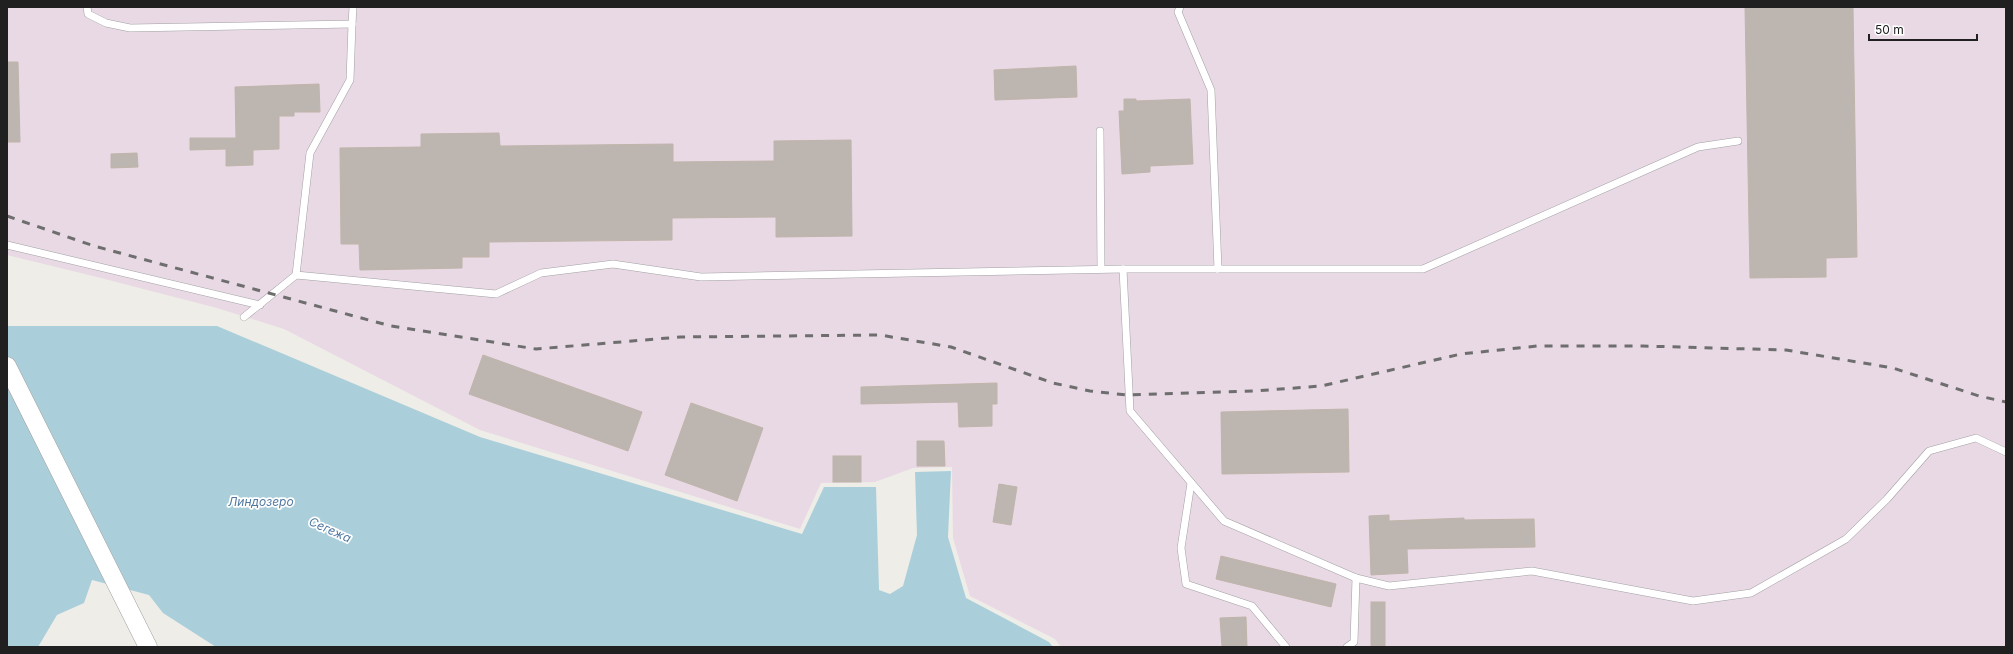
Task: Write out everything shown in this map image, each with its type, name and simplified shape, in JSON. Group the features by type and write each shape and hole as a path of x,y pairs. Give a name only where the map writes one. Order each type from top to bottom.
{"street":[{"path":"7,366 132,618 148,647"}],"lane":[{"path":"87,7 88,14 106,23 130,28 352,24"},
{"path":"244,317 296,275 310,153 350,80 352,7"},
{"path":"1180,7 1178,12 1212,90 1218,269"},
{"path":"1100,131 1101,269"},
{"path":"296,275 496,294 541,273 613,264 701,277 1101,269 1423,269 1698,147 1738,141"},
{"path":"7,245 260,305"},
{"path":"1123,269 1130,411 1224,521 1356,578 1389,586 1532,571 1693,601 1751,593 1846,539 1887,499 1929,451 1976,438 2006,452"},
{"path":"1191,483 1181,548 1186,584 1252,606 1286,647"},
{"path":"1347,647 1354,642 1356,578"}],"shaded area":[{"path":"7,7 2006,7 2006,647 1061,647 1055,639 970,596 953,538 952,467 913,468 875,482 821,483 800,529 480,430 284,329 217,308 7,255"}],"water":[{"name":"Линдозеро","path":"7,326 217,326 480,437 802,534 824,487 876,487 879,590 890,594 903,586 917,535 915,472 951,471 948,537 966,598 1049,642 1053,647 216,647 163,613 149,595 92,580 84,603 57,615 38,647 7,647"}],"building":[{"path":"1745,7 1853,7 1857,257 1826,258 1826,277 1750,278"},
{"path":"7,62 18,62 20,142 7,142"},
{"path":"1076,66 1077,97 995,100 994,70"},
{"path":"319,84 320,112 294,112 294,116 279,116 279,149 253,150 253,165 226,166 226,149 190,150 190,138 236,138 235,87"},
{"path":"1124,99 1136,99 1136,101 1190,99 1193,164 1150,166 1150,172 1122,174 1119,111 1124,111"},
{"path":"499,133 500,146 673,144 673,162 774,161 774,141 851,140 852,236 776,237 776,217 672,218 672,240 489,242 489,257 462,257 462,268 360,270 359,244 341,244 340,148 421,147 421,134"},
{"path":"137,153 138,167 111,168 111,154"},
{"path":"483,355 642,412 628,451 469,394"},
{"path":"997,383 997,404 992,404 992,426 959,427 958,402 861,404 861,387"},
{"path":"691,403 763,428 737,501 665,475"},
{"path":"1348,409 1349,472 1222,474 1221,412"},
{"path":"917,441 944,441 945,466 917,466"},
{"path":"833,456 861,456 861,482 833,482"},
{"path":"999,484 1017,487 1011,525 993,522"},
{"path":"1389,515 1389,521 1464,518 1464,520 1534,519 1535,547 1407,549 1408,573 1371,575 1369,516"},
{"path":"1221,556 1336,584 1331,607 1216,579"},
{"path":"1371,602 1385,602 1385,647 1371,647"},
{"path":"1246,617 1247,647 1222,647 1220,618"}],"railway":[{"path":"7,216 94,246 391,326 536,349 680,337 880,335 951,347 1053,383 1090,391 1127,395 1255,391 1321,386 1461,354 1537,346 1643,346 1786,350 1893,368 1979,396 2006,402"}],"water label":[{"name":"Сегежа","path":"330,530"}]}
